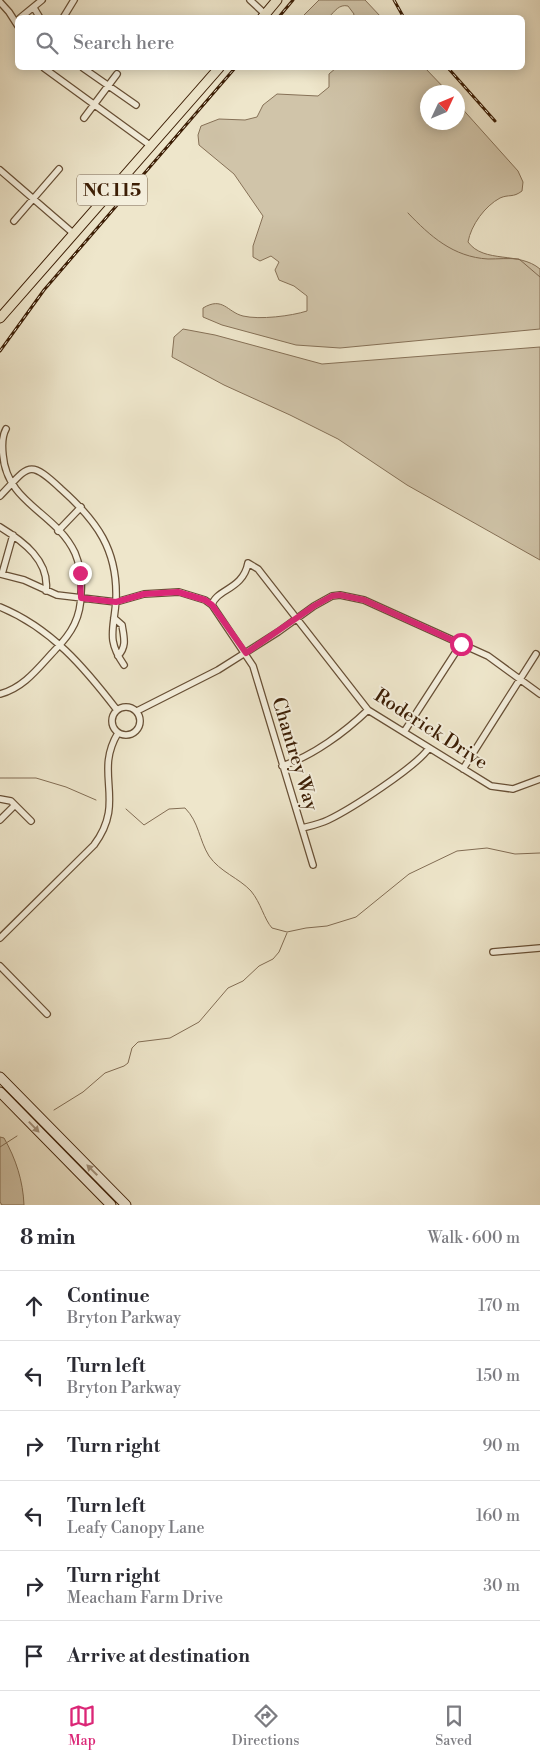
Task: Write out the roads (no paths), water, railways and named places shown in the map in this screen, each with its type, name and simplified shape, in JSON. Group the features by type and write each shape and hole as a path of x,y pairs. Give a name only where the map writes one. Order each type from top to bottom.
{"main road":[{"path":"264,15 277,0"},
{"name":"NC 115","path":"0,318 216,70"}],"street":[{"path":"25,15 42,0"},
{"path":"66,15 74,0"},
{"path":"250,0 262,15"},
{"path":"0,2 15,19"},
{"path":"34,8 38,15"},
{"path":"47,70 151,146"},
{"path":"86,70 136,105"},
{"path":"84,118 117,74"},
{"path":"14,222 58,169"},
{"path":"0,170 74,234"},
{"path":"0,694 25,682 61,644 74,627 80,610 82,583 76,557 58,531 11,485 4,466 3,431"},
{"path":"0,496 24,471 29,468 35,468 44,472 81,507 105,540 113,563 116,602 112,635 114,650 124,666"},
{"path":"58,531 81,507"},
{"path":"0,527 13,535 34,555 44,568 46,591"},
{"path":"13,535 1,574 24,580 57,595 116,602 144,594 178,592 205,600 212,605"},
{"name":"Roderick Drive","path":"212,605 215,598 243,579 248,563 258,569 368,710 491,786 508,789 520,788 540,779"},
{"path":"138,711 246,653 332,596 350,596 488,656 540,694"},
{"name":"Chantrey Way","path":"212,605 253,666 313,864"},
{"path":"0,607 40,628 61,644 94,680 117,710"},
{"path":"114,618 122,625 125,641 124,649 118,656"},
{"path":"404,732 461,644"},
{"path":"463,769 536,654"},
{"path":"126,706 138,711 141,720 135,732 127,735 118,733 112,720 117,710 126,706"},
{"path":"282,766 306,756 358,720 368,710"},
{"path":"0,938 94,846 102,835 111,808 107,776 108,752 118,733"},
{"path":"302,828 327,821 343,812 410,767 423,757 429,748"},
{"path":"0,799 11,801 31,821"},
{"path":"0,820 15,805"},
{"path":"493,952 540,948"},
{"path":"0,966 46,1014"},
{"path":"0,1077 126,1205"},
{"path":"0,1092 111,1205"}],"waterway":[{"path":"408,213 425,230 453,250 488,259 519,259 540,277"},
{"path":"0,778 36,778 66,787 96,800"},
{"path":"126,809 144,825 169,809 185,808 190,813 213,862 251,891 272,928 287,932 327,926 356,917 409,874 457,851 487,848 515,854 540,853"},
{"path":"54,1110 83,1092 105,1073 128,1063 132,1048 138,1042 170,1038 199,1022 228,988 243,981 259,966 273,959 279,952 287,933"},
{"path":"0,1147 17,1136"}],"railway":[{"path":"280,15 293,0"},
{"path":"394,0 402,15"},
{"path":"0,351 44,290 233,70"},
{"path":"450,70 495,121"}]}
